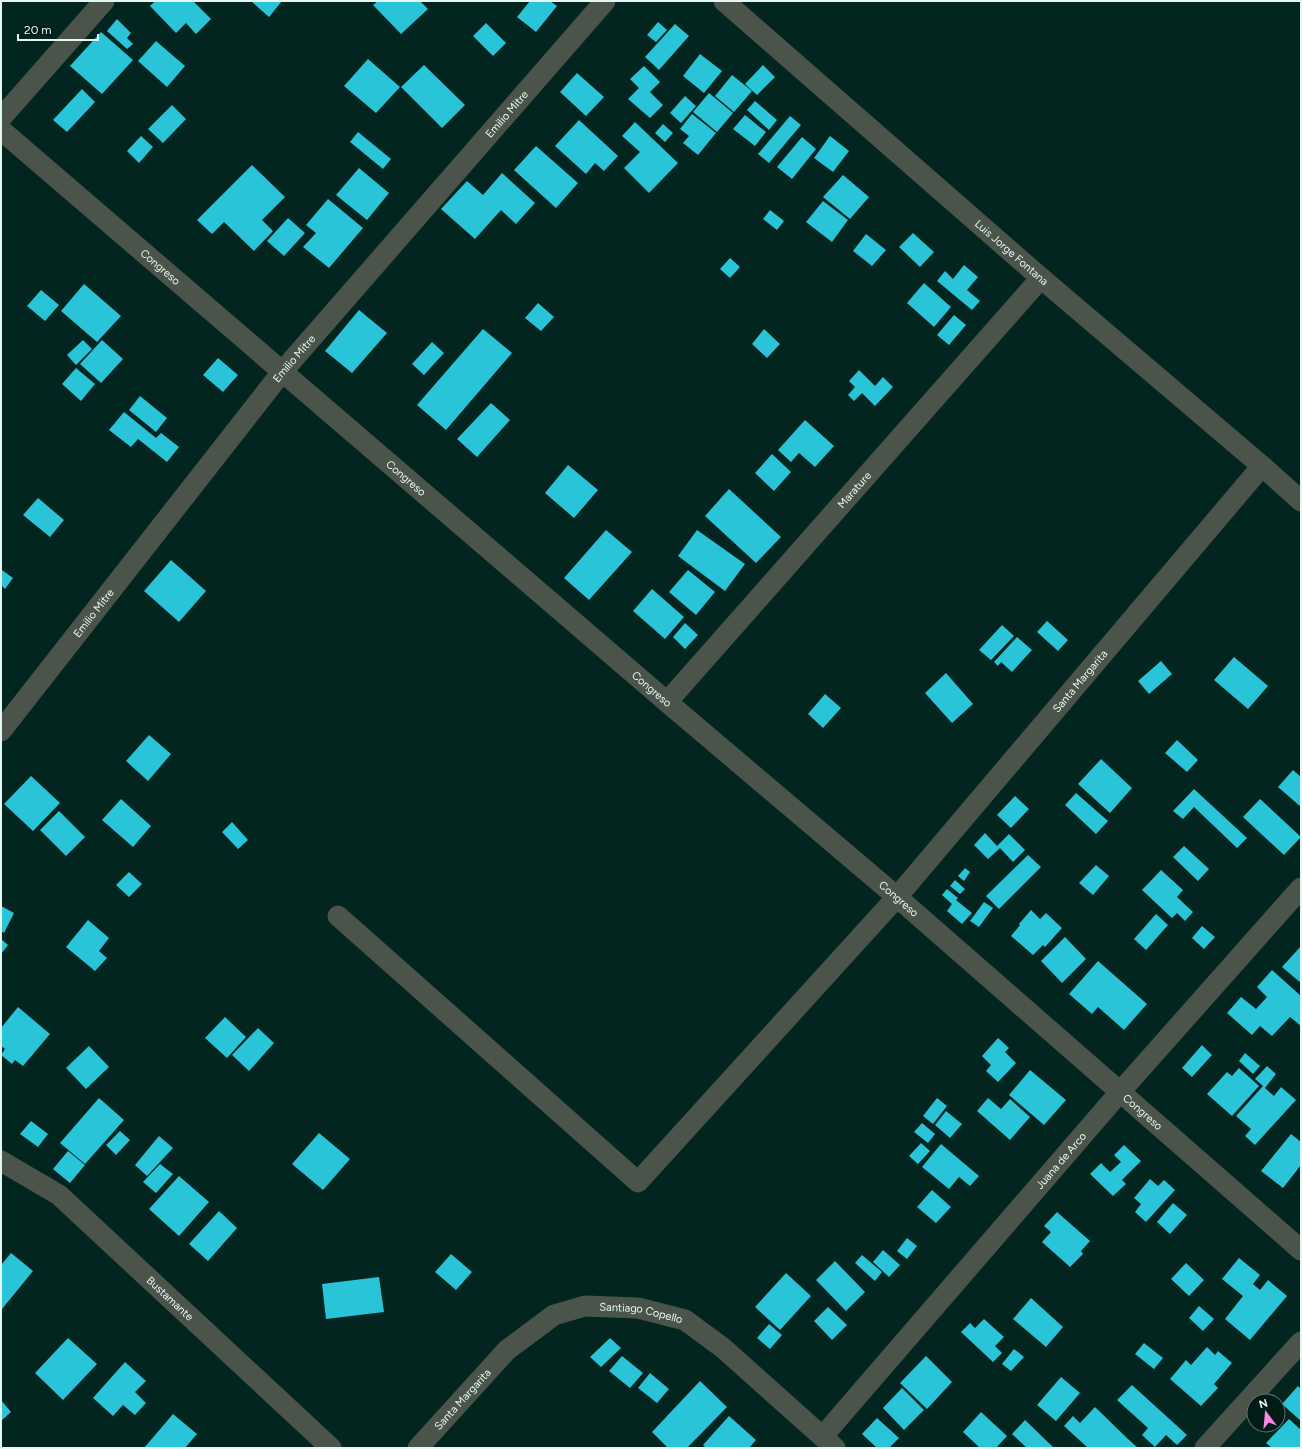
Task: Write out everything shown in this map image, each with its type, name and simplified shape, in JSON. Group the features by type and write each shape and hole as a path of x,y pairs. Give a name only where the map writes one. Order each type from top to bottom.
{"street":[{"path":"1,118 104,1"},
{"name":"Emilio Mitre","path":"1,730 282,372 605,1"},
{"name":"Luis Jorge Fontana","path":"724,1 1041,278 1301,500"},
{"name":"Congreso","path":"1,130 667,702 897,897 1301,1250"},
{"name":"Marature","path":"667,702 1041,278"},
{"name":"Santa Margarita","path":"338,916 638,1182 897,897 1262,466"},
{"name":"Juana de Arco","path":"829,1442 1120,1092 1301,888"},
{"name":"Bustamante","path":"1,1161 59,1195 330,1448"},
{"name":"Santiago Copello","path":"507,1350 554,1315 585,1306 638,1308 685,1320 723,1348 829,1442"},
{"path":"1205,1448 1301,1342"},
{"name":"Santa Margarita","path":"418,1448 507,1350"}],"building":[{"path":"155,1 193,1 211,19 196,34 186,23 176,33 150,6"},
{"path":"251,1 282,1 269,17"},
{"path":"378,1 420,1 428,9 401,34 373,5"},
{"path":"530,1 550,1 557,6 536,32 517,17"},
{"path":"117,19 131,33 127,38 133,44 127,49 107,31"},
{"path":"658,22 667,30 656,42 647,35"},
{"path":"486,23 506,43 493,56 473,36"},
{"path":"675,24 689,36 659,70 645,57"},
{"path":"101,32 133,60 102,94 70,66"},
{"path":"156,41 185,66 167,87 138,61"},
{"path":"700,54 722,71 704,93 683,76"},
{"path":"368,59 400,87 376,113 344,86"},
{"path":"424,65 465,105 442,128 401,87"},
{"path":"763,65 775,77 757,95 745,84"},
{"path":"644,66 660,82 650,92 663,105 650,118 628,99 639,88 630,79"},
{"path":"577,73 604,97 586,116 560,92"},
{"path":"732,75 752,91 734,112 715,96"},
{"path":"82,89 95,102 67,132 53,120"},
{"path":"709,93 733,113 717,132 693,112"},
{"path":"685,96 696,106 681,123 670,113"},
{"path":"755,101 777,120 769,130 747,110"},
{"path":"172,105 186,119 163,143 148,129"},
{"path":"692,114 716,133 698,155 683,143 689,136 680,129"},
{"path":"745,115 766,132 755,146 733,129"},
{"path":"790,116 801,125 769,163 758,154"},
{"path":"579,120 618,156 604,171 595,163 586,174 555,146"},
{"path":"635,122 678,163 649,193 624,168 640,152 622,136"},
{"path":"663,124 673,133 665,142 655,133"},
{"path":"358,132 391,159 383,169 350,142"},
{"path":"141,136 153,147 139,163 127,151"},
{"path":"830,136 849,151 833,172 814,158"},
{"path":"802,137 816,149 792,179 777,167"},
{"path":"536,146 578,183 556,208 514,170"},
{"path":"252,165 285,197 262,220 273,231 254,251 224,222 212,234 197,220"},
{"path":"359,168 389,193 367,220 336,195"},
{"path":"502,173 535,203 516,224 501,210 475,239 441,209 467,181 483,195"},
{"path":"843,175 869,197 850,219 823,197"},
{"path":"328,199 363,228 329,268 303,247 316,233 306,225"},
{"path":"823,201 848,220 832,242 806,222"},
{"path":"770,210 784,221 777,230 763,219"},
{"path":"288,218 305,233 284,256 267,241"},
{"path":"913,233 934,252 920,267 899,247"},
{"path":"866,234 886,250 872,266 853,251"},
{"path":"730,258 740,267 730,278 720,269"},
{"path":"964,265 978,277 967,290 980,301 972,310 937,281 945,271 953,279"},
{"path":"924,283 951,307 934,327 907,303"},
{"path":"84,284 121,316 97,342 61,311"},
{"path":"41,290 59,305 45,321 27,306"},
{"path":"538,303 554,317 541,331 525,318"},
{"path":"359,310 387,333 352,373 325,351"},
{"path":"954,315 966,325 949,345 937,335"},
{"path":"483,329 512,353 446,430 417,405"},
{"path":"764,329 780,344 767,358 752,344"},
{"path":"83,340 92,349 76,365 67,355"},
{"path":"102,340 123,359 101,383 80,364"},
{"path":"432,342 444,353 424,375 412,364"},
{"path":"218,358 238,375 223,392 203,375"},
{"path":"76,368 95,384 81,401 62,384"},
{"path":"859,370 875,386 883,377 893,387 875,406 862,393 854,401 848,395 855,387 849,381"},
{"path":"140,396 167,418 156,432 129,410"},
{"path":"491,403 510,420 477,457 457,439"},
{"path":"124,412 156,438 161,433 179,447 167,462 138,439 131,447 109,430"},
{"path":"805,420 834,446 815,467 799,453 791,462 778,450"},
{"path":"772,454 791,472 774,491 755,473"},
{"path":"568,465 598,490 574,518 545,493"},
{"path":"729,489 781,537 756,563 705,516"},
{"path":"38,498 64,520 50,537 23,515"},
{"path":"606,530 632,552 589,600 564,578"},
{"path":"697,530 745,564 725,591 678,556"},
{"path":"171,560 206,591 179,622 144,591"},
{"path":"2,570 13,578 5,589 1,585"},
{"path":"688,570 715,592 696,615 669,592"},
{"path":"652,589 684,617 665,639 633,611"},
{"path":"1047,621 1068,640 1058,651 1037,632"},
{"path":"685,623 698,635 685,649 673,637"},
{"path":"1002,625 1014,636 991,660 979,650"},
{"path":"1017,637 1032,650 1012,672 1001,662 998,666 994,662"},
{"path":"1234,657 1268,686 1248,709 1214,680"},
{"path":"1161,661 1172,674 1149,694 1138,681"},
{"path":"946,673 973,704 952,723 925,693"},
{"path":"825,694 841,708 823,728 808,714"},
{"path":"149,735 171,754 148,781 126,761"},
{"path":"1177,740 1198,760 1187,772 1165,753"},
{"path":"1101,759 1132,788 1110,813 1078,784"},
{"path":"1293,770 1301,777 1301,807 1278,787"},
{"path":"31,776 60,803 33,831 4,804"},
{"path":"1194,789 1247,838 1237,848 1194,807 1183,819 1173,811"},
{"path":"1076,793 1108,821 1096,834 1065,805"},
{"path":"1015,796 1029,809 1011,828 997,815"},
{"path":"121,799 151,826 133,847 102,820"},
{"path":"1260,799 1301,837 1284,855 1243,817"},
{"path":"59,811 85,837 66,856 40,830"},
{"path":"232,822 248,840 238,849 222,832"},
{"path":"985,833 997,846 1009,834 1025,850 1013,862 1000,848 988,859 974,845"},
{"path":"1184,846 1209,869 1198,881 1173,857"},
{"path":"1028,855 1041,867 999,909 986,896"},
{"path":"1096,865 1109,876 1093,895 1079,883"},
{"path":"965,868 970,872 964,881 958,876"},
{"path":"1161,870 1183,890 1177,897 1193,912 1185,921 1177,913 1172,918 1142,890"},
{"path":"129,872 142,884 129,897 116,885"},
{"path":"955,880 965,889 960,894 950,886"},
{"path":"947,889 958,898 956,900 972,913 962,924 947,911 952,904 942,895"},
{"path":"984,902 993,908 979,927 970,921"},
{"path":"1,906 14,913 4,933 1,931"},
{"path":"1031,910 1040,919 1046,913 1062,928 1045,947 1043,945 1033,955 1011,936"},
{"path":"1156,914 1168,925 1146,950 1134,939"},
{"path":"88,920 109,938 99,951 107,958 95,971 66,947"},
{"path":"1202,926 1215,937 1204,949 1192,938"},
{"path":"1065,937 1086,959 1062,983 1041,961"},
{"path":"1,939 8,945 1,954"},
{"path":"1301,946 1301,983 1282,967"},
{"path":"1098,961 1147,1004 1124,1030 1098,1007 1092,1014 1069,994"},
{"path":"1272,970 1301,996 1301,1026 1290,1017 1272,1036 1260,1026 1252,1035 1227,1013 1241,997 1256,1009 1267,997 1257,987"},
{"path":"18,1007 50,1034 23,1066 15,1060 12,1064 1,1055 5,1049 1,1046 1,1028"},
{"path":"225,1017 246,1037 227,1058 205,1038"},
{"path":"258,1028 274,1043 249,1071 232,1055"},
{"path":"998,1038 1009,1048 1005,1052 1016,1063 998,1082 986,1071 991,1065 982,1056"},
{"path":"1202,1045 1212,1055 1192,1077 1182,1068"},
{"path":"89,1046 109,1067 86,1089 66,1068"},
{"path":"1245,1053 1260,1066 1253,1074 1239,1061"},
{"path":"1267,1066 1276,1074 1265,1088 1274,1096 1281,1087 1296,1100 1255,1145 1245,1136 1251,1129 1236,1116 1263,1086 1255,1079"},
{"path":"1239,1068 1259,1086 1232,1116 1207,1094 1227,1072 1232,1076"},
{"path":"1030,1070 1066,1100 1044,1125 1009,1095"},
{"path":"99,1098 124,1120 85,1164 60,1143"},
{"path":"937,1098 947,1106 933,1124 923,1116"},
{"path":"988,1098 1001,1109 1010,1099 1030,1117 1010,1140 977,1111"},
{"path":"946,1111 962,1124 950,1138 935,1125"},
{"path":"31,1121 48,1134 38,1147 20,1134"},
{"path":"922,1123 935,1134 928,1143 914,1132"},
{"path":"120,1131 130,1140 116,1155 106,1145"},
{"path":"319,1133 350,1159 323,1190 292,1164"},
{"path":"1291,1134 1301,1142 1301,1165 1283,1188 1261,1171"},
{"path":"159,1136 173,1148 147,1176 135,1165"},
{"path":"921,1143 930,1151 918,1164 909,1156"},
{"path":"941,1144 979,1176 970,1186 959,1177 949,1189 922,1167"},
{"path":"1124,1145 1141,1161 1122,1180 1126,1184 1113,1196 1090,1174 1101,1163 1110,1172 1121,1162 1114,1155"},
{"path":"68,1151 85,1165 70,1183 53,1169"},
{"path":"160,1164 173,1174 156,1193 143,1182"},
{"path":"179,1176 209,1202 179,1236 149,1209"},
{"path":"1150,1179 1158,1186 1164,1180 1175,1190 1146,1222 1135,1212 1141,1204 1134,1198"},
{"path":"932,1190 951,1207 936,1223 917,1207"},
{"path":"1173,1203 1187,1215 1170,1234 1157,1222"},
{"path":"219,1211 237,1228 208,1261 189,1244"},
{"path":"1057,1212 1090,1241 1081,1251 1083,1254 1070,1267 1042,1242 1051,1232 1044,1226"},
{"path":"907,1238 917,1246 907,1259 897,1251"},
{"path":"883,1250 900,1265 889,1277 873,1262"},
{"path":"11,1253 33,1271 2,1309 1,1265"},
{"path":"451,1254 472,1272 456,1290 435,1272"},
{"path":"862,1255 882,1272 875,1281 855,1263"},
{"path":"1239,1258 1260,1275 1253,1284 1260,1290 1268,1280 1287,1296 1250,1340 1225,1319 1243,1296 1222,1279"},
{"path":"835,1261 865,1292 846,1311 816,1280"},
{"path":"1186,1263 1204,1280 1189,1296 1171,1279"},
{"path":"786,1273 811,1296 780,1330 755,1307"},
{"path":"379,1277 384,1312 326,1319 322,1284"},
{"path":"1031,1298 1063,1327 1046,1347 1013,1319"},
{"path":"1199,1306 1214,1319 1203,1331 1189,1318"},
{"path":"828,1307 847,1325 832,1340 814,1321"},
{"path":"984,1319 1004,1337 995,1346 1002,1353 993,1362 961,1332 970,1323 975,1328"},
{"path":"769,1324 782,1335 770,1349 757,1338"},
{"path":"68,1338 97,1364 63,1400 35,1373"},
{"path":"610,1338 621,1348 601,1367 590,1357"},
{"path":"1144,1343 1163,1358 1154,1369 1135,1354"},
{"path":"1207,1347 1215,1355 1218,1351 1232,1363 1214,1384 1218,1388 1201,1406 1170,1379 1186,1360 1191,1365"},
{"path":"1014,1349 1024,1357 1011,1371 1002,1364"},
{"path":"622,1356 643,1373 630,1388 609,1371"},
{"path":"926,1356 952,1382 927,1409 900,1383"},
{"path":"125,1362 146,1381 135,1392 146,1403 135,1415 123,1405 113,1416 93,1398"},
{"path":"650,1373 669,1389 657,1403 638,1388"},
{"path":"1061,1377 1080,1393 1056,1421 1037,1405"},
{"path":"700,1381 727,1407 687,1448 668,1448 652,1432"},
{"path":"1132,1385 1187,1435 1177,1445 1166,1435 1155,1447 1142,1435 1148,1428 1117,1400"},
{"path":"1298,1386 1301,1389 1301,1421 1286,1408 1286,1400"},
{"path":"902,1388 924,1410 904,1430 883,1408"},
{"path":"1,1400 11,1412 1,1421"},
{"path":"1095,1407 1138,1448 1088,1448 1064,1426 1073,1416 1080,1423"},
{"path":"981,1412 1007,1436 996,1448 980,1448 963,1432"},
{"path":"173,1414 197,1434 185,1448 144,1448"},
{"path":"729,1416 756,1440 749,1448 706,1448 703,1445"},
{"path":"877,1418 899,1438 889,1448 877,1448 862,1434"},
{"path":"1289,1419 1301,1430 1301,1448 1272,1448 1266,1443 1276,1433 1286,1433 1286,1422"},
{"path":"1025,1420 1054,1448 1027,1448 1012,1434"}]}
